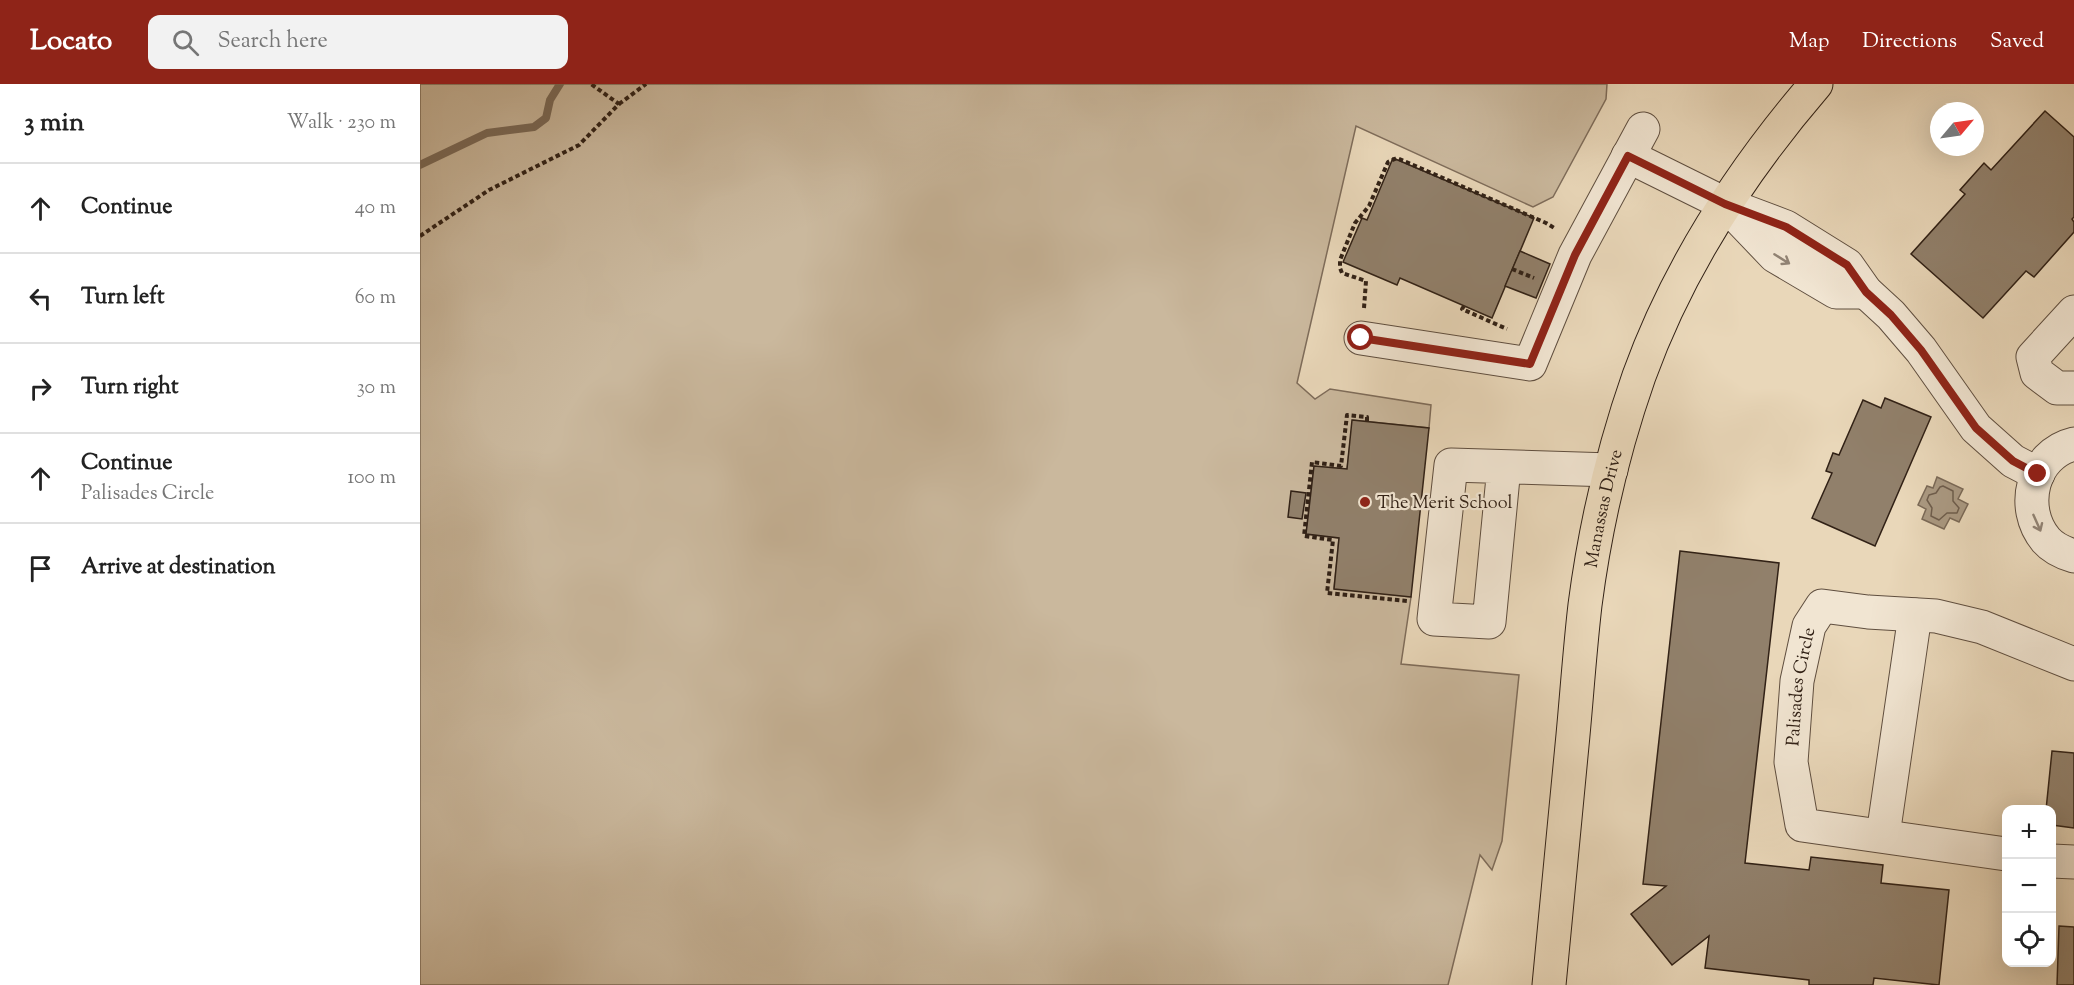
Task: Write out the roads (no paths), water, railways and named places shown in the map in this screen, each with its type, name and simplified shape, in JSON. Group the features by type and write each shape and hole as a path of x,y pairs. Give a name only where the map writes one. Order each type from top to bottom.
{"main road":[{"name":"Manassas Drive","path":"1549,985 1585,606 1596,536 1611,470 1640,374 1662,322 1704,240 1754,161 1816,84"}],"street":[{"path":"1361,338 1530,364 1575,255 1636,143 1725,204 1786,227 1847,265 1866,292 1904,329 1976,428 2013,461 2038,474"},
{"path":"2074,312 2033,357 2037,373 2057,388 2074,388"},
{"path":"2074,444 2052,455 2038,474 2032,487 2031,506 2036,524 2046,540 2062,552 2074,556"},
{"path":"1504,467 1489,622 1434,618 1451,465 1611,470"},
{"name":"Palisades Circle","path":"2002,853 1802,825 1791,762 1797,681 1809,626 1822,606 1936,616 1982,627 2074,664"},
{"path":"1883,835 1915,615"},
{"path":"2056,861 2074,862"}],"water":[{"path":"1937,477 1963,489 1958,499 1968,504 1959,522 1950,518 1944,529 1922,519 1926,509 1918,505 1927,486 1933,488"}],"waterway":[{"path":"420,165 487,133 534,127 546,118 550,100 560,84"}],"place":[{"name":"The Merit School","path":"1365,502"}]}
